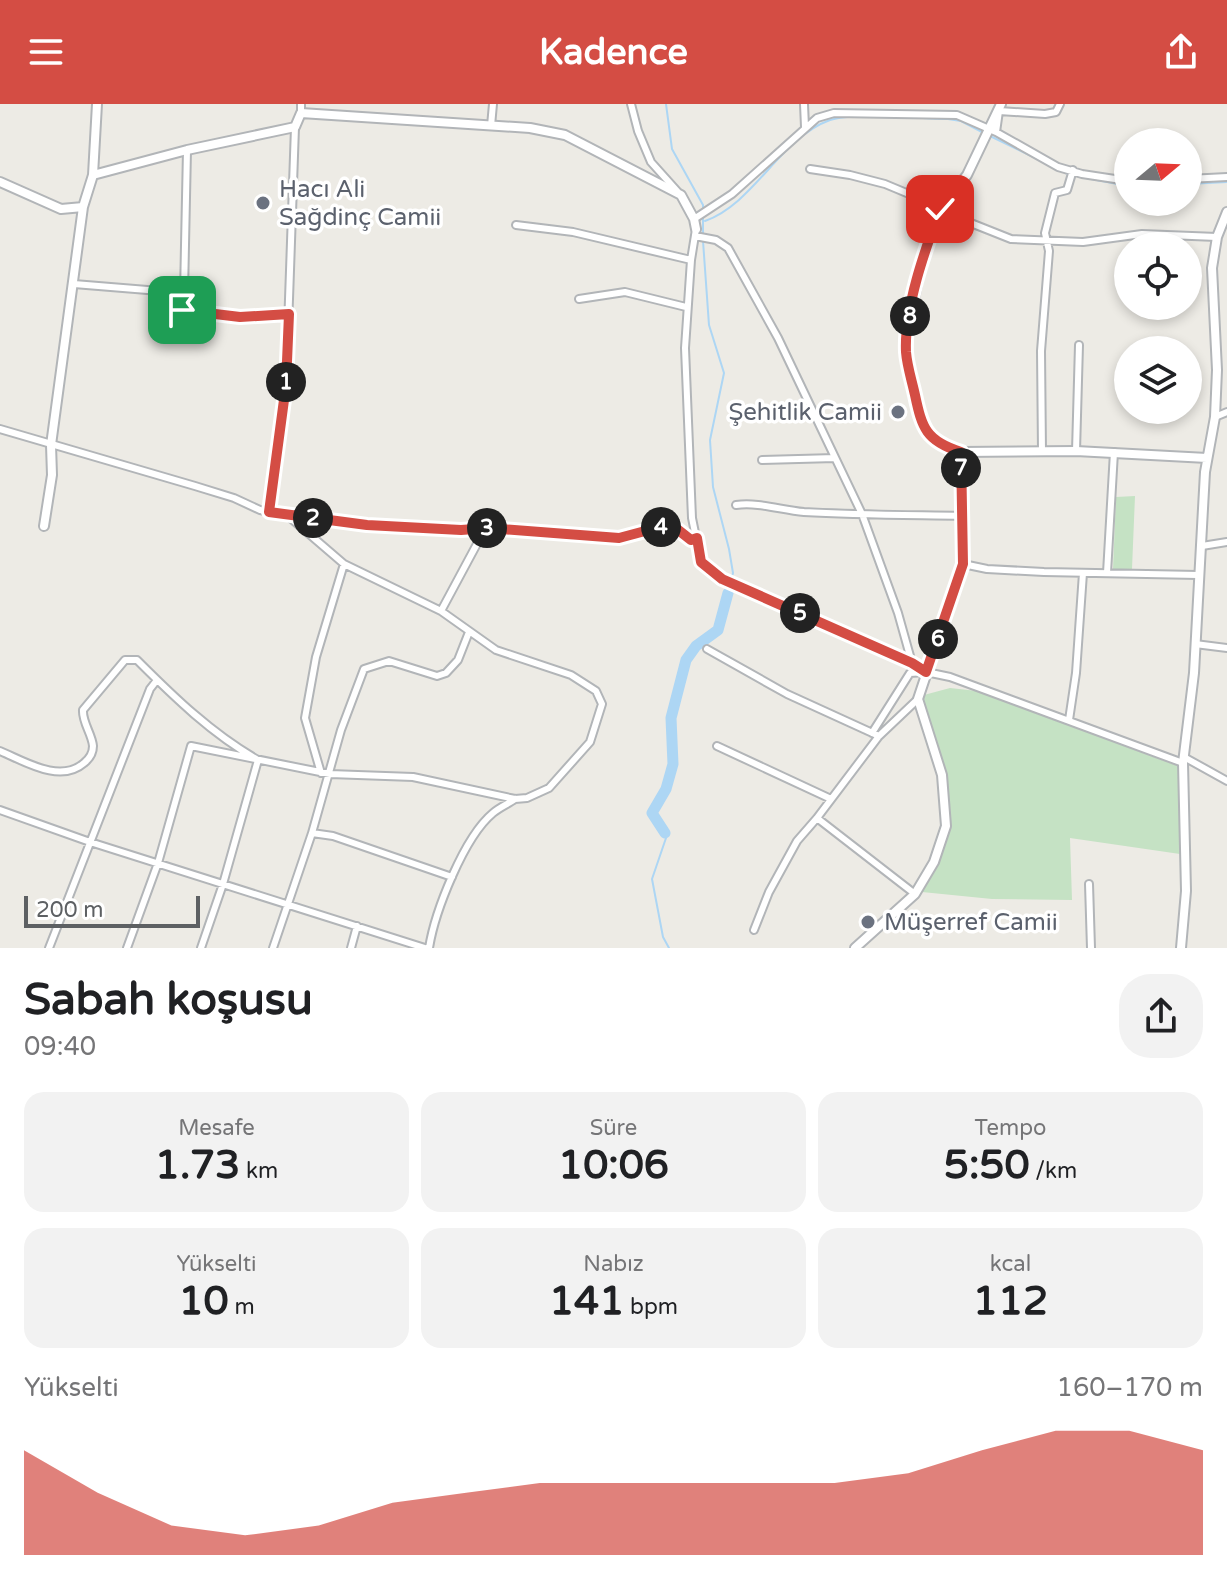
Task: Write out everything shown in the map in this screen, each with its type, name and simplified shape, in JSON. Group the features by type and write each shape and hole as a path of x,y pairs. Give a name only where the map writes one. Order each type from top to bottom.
{"street":[{"path":"44,526 52,475 51,445 83,207 93,175 97,104"},
{"path":"491,126 493,104"},
{"path":"631,104 651,162 681,195 696,219 697,234 686,307 685,348 692,518 701,562 722,579 926,672"},
{"path":"804,104 805,127"},
{"path":"991,133 1001,104"},
{"path":"1060,104 1056,112 1048,114 999,111 991,133 967,175 940,209 923,254 914,292 906,353 922,425 930,437 944,447 961,452 1076,451 1207,458"},
{"path":"269,512 286,385 295,127 301,108 530,128 565,135 681,195"},
{"path":"696,219 732,194 805,127 817,118 834,113 957,115 1072,173 1114,179"},
{"path":"93,175 187,150 295,127"},
{"path":"178,338 184,293 187,150"},
{"path":"810,169 885,184 921,199 933,208 1011,239 1047,242 1105,240 1142,234 1217,237"},
{"path":"1042,452 1045,233 1055,193 1067,190 1072,173"},
{"path":"1202,178 1227,177"},
{"path":"0,182 61,209 83,207"},
{"path":"1181,948 1186,891 1184,760 1207,458 1215,417 1217,370 1212,268 1217,237 1227,212"},
{"path":"516,225 573,232 691,260"},
{"path":"697,234 728,248 772,326 862,514 898,613 912,663"},
{"path":"74,284 184,293"},
{"path":"579,299 625,292 686,307"},
{"path":"182,310 240,317 289,314"},
{"path":"1076,451 1079,345"},
{"path":"1215,417 1227,412"},
{"path":"0,429 287,515 367,525 619,538 660,527 677,529 691,540 697,538"},
{"path":"855,948 915,894 934,862 946,826 942,775 918,699 963,564 961,452"},
{"path":"1107,573 1114,452"},
{"path":"762,460 835,458"},
{"path":"736,505 788,511 962,516"},
{"path":"127,948 158,863 191,746 326,774 413,777 515,799 527,798 549,788 590,742 598,723 602,704 596,691 571,675 496,650 441,611 344,564 287,515"},
{"path":"441,611 485,529"},
{"path":"1202,546 1227,542"},
{"path":"326,774 305,718 316,657 344,564"},
{"path":"963,564 987,569 1198,575"},
{"path":"1069,720 1076,673 1083,573"},
{"path":"273,948 312,833 326,774 364,669 389,661 437,676 446,673 458,660 469,632"},
{"path":"1195,644 1227,648"},
{"path":"707,649 787,694 875,734"},
{"path":"0,751 60,773 83,764 93,746 83,710 125,660 137,660 210,728 234,747 258,760"},
{"path":"754,930 769,892 797,841 831,799 875,734 910,673 926,672 950,677 1184,760 1227,781"},
{"path":"49,948 150,689 157,680"},
{"path":"875,734 918,699"},
{"path":"717,746 831,799"},
{"path":"201,948 223,884 258,760"},
{"path":"0,810 90,842 427,948 436,912 479,829 493,813 515,799"},
{"path":"817,818 915,894"},
{"path":"312,833 333,836 452,877"},
{"path":"1089,884 1091,948"},
{"path":"351,948 357,926"}],"green space":[{"path":"1135,496 1132,569 1113,569 1116,497"},
{"path":"950,688 977,691 1178,766 1180,854 1070,838 1072,900 992,899 922,892 945,846 950,816 943,772 920,701 924,695"}],"waterway":[{"path":"666,104 672,149 703,205 703,211"},
{"path":"705,221 739,200 796,141 830,120 870,116 948,119 961,121 982,132"},
{"path":"988,135 1068,174"},
{"path":"1086,178 1114,183"},
{"path":"1202,183 1227,182"},
{"path":"703,217 703,235"},
{"path":"703,241 709,325 724,373 710,440 713,487 729,549 733,573 731,580"},
{"path":"665,833 652,813 666,789 673,764 671,718 686,660 696,646 718,630 728,593"},
{"path":"665,833 652,879 663,937 669,948"}],"place":[{"name":"Hacı Ali Sağdinç Camii","path":"263,203"},
{"name":"Şehitlik Camii","path":"898,412"},
{"name":"Müşerref Camii","path":"868,922"}],"route":[{"path":"182,310 240,317 289,314 286,385 269,512 367,525 461,530 488,528 619,538 660,527 677,529 691,540 697,538 701,562 722,579 926,672 963,564 961,452 944,447 930,437 922,425 906,353 914,292 923,254 940,209"}]}
